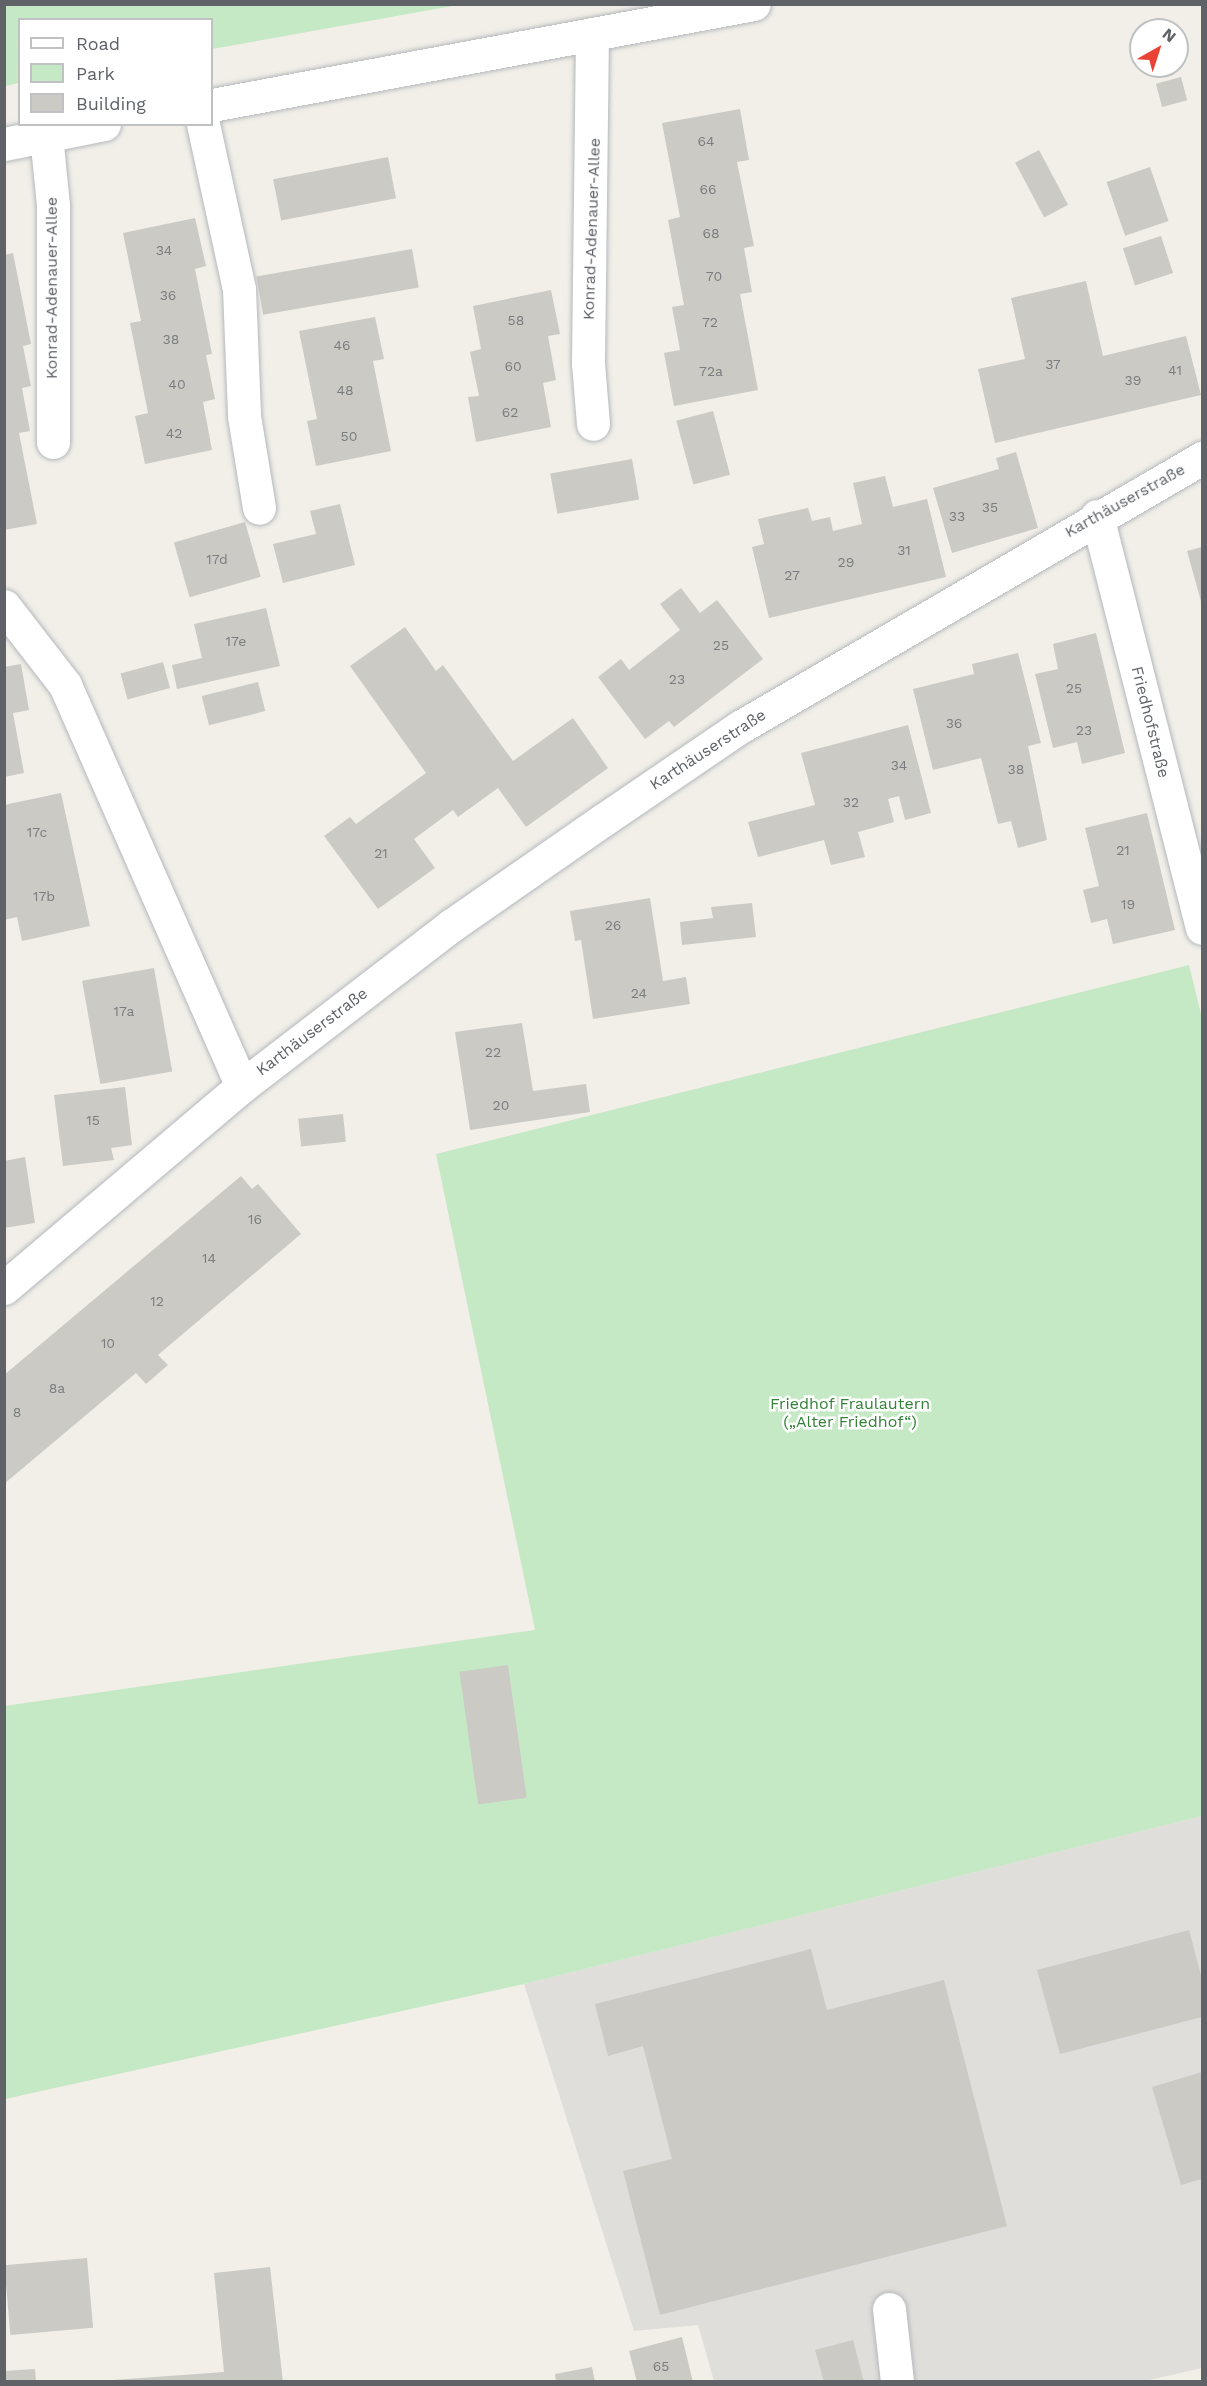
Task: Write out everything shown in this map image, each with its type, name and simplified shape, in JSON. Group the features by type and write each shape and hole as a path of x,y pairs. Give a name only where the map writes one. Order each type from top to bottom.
{"street":[{"path":"213,105 754,4"},
{"name":"Konrad-Adenauer-Allee","path":"592,34 588,363 593,424"},
{"path":"4,144 93,126"},
{"path":"203,126 239,289 244,416 258,508"},
{"name":"Konrad-Adenauer-Allee","path":"46,135 53,206 53,442"},
{"name":"Karthäuserstraße","path":"4,1288 242,1086 452,925 740,727 1096,516 1203,458"},
{"name":"Friedhofstraße","path":"1096,516 1203,928"},
{"name":"Karthäuserstraße","path":"4,606 65,686 242,1086"},
{"path":"889,2309 897,2382"}],"shaded area":[{"path":"1202,1816 1202,2368 1141,2382 714,2381 698,2325 634,2331 524,1984"}],"green space":[{"path":"5,4 458,4 213,49 213,18 18,18 18,83 5,86"},
{"name":"Friedhof Fraulautern („Alter Friedhof“)","path":"1189,965 1202,1018 1202,1816 524,1984 5,2099 4,1706 535,1630 436,1154"}],"building":[{"path":"1181,78 1187,100 1162,107 1156,84"},
{"path":"740,109 749,160 737,162 754,246 744,248 752,292 740,294 758,390 674,406 664,353 680,350 672,307 684,305 668,220 680,217 662,123"},
{"path":"1039,150 1068,205 1044,217 1015,163"},
{"path":"388,157 396,198 281,221 273,179"},
{"path":"1150,167 1169,221 1125,236 1107,182"},
{"path":"195,218 206,266 195,269 212,354 206,355 215,399 203,402 212,450 145,464 135,416 148,413 130,323 141,321 123,233"},
{"path":"1161,236 1173,273 1135,285 1123,248"},
{"path":"412,249 419,287 263,315 256,276"},
{"path":"13,253 31,344 23,346 31,386 22,388 30,431 19,433 37,524 4,530 4,255"},
{"path":"1086,281 1103,356 1186,336 1201,395 995,443 978,369 1025,359 1011,298"},
{"path":"551,290 560,334 548,336 556,380 543,383 551,427 476,442 468,397 479,396 470,352 481,349 473,306"},
{"path":"375,317 384,359 373,361 391,451 316,466 307,421 317,419 299,331"},
{"path":"713,411 730,475 693,485 676,421"},
{"path":"1016,452 1038,528 952,553 933,488 999,469 996,458"},
{"path":"632,459 639,499 557,514 550,473"},
{"path":"885,476 893,507 927,499 946,577 769,618 752,547 764,544 758,519 808,508 812,521 830,517 833,531 862,524 853,483"},
{"path":"340,504 355,565 283,583 273,544 316,534 310,511"},
{"path":"245,522 261,577 190,597 174,542"},
{"path":"1202,547 1202,605 1187,551"},
{"path":"681,588 700,613 717,600 763,659 674,727 669,721 645,739 598,677 621,659 629,670 680,630 660,604"},
{"path":"266,608 280,666 177,689 172,665 202,658 194,624"},
{"path":"405,627 436,671 443,665 513,761 573,718 608,768 526,827 498,788 458,817 453,810 414,839 435,868 378,909 324,836 350,817 356,824 426,773 350,666"},
{"path":"1096,633 1125,753 1082,764 1077,742 1053,748 1035,674 1058,669 1053,644"},
{"path":"1018,653 1041,743 1028,746 1047,840 1018,848 1011,821 998,824 981,758 933,770 913,689 974,674 972,664"},
{"path":"163,662 170,688 127,699 120,673"},
{"path":"21,664 29,710 13,713 24,773 4,777 4,667"},
{"path":"258,682 265,711 209,725 202,696"},
{"path":"908,725 931,813 905,820 899,796 888,799 894,822 858,832 865,857 831,865 824,840 758,857 748,822 815,805 801,753"},
{"path":"61,793 90,926 22,941 17,917 4,920 4,805"},
{"path":"1147,813 1175,930 1113,944 1107,919 1091,923 1083,890 1099,886 1085,828"},
{"path":"650,898 663,981 686,977 690,1004 593,1019 581,940 575,941 570,911"},
{"path":"752,903 756,937 682,945 680,922 713,918 711,907"},
{"path":"154,968 172,1071 100,1084 82,981"},
{"path":"522,1023 533,1091 586,1084 590,1112 470,1130 455,1032"},
{"path":"125,1087 132,1145 111,1148 114,1160 63,1166 54,1095"},
{"path":"343,1114 346,1142 301,1147 298,1119"},
{"path":"25,1157 35,1223 4,1228 4,1161"},
{"path":"241,1176 252,1189 258,1184 301,1234 158,1355 168,1365 146,1384 136,1373 4,1484 4,1375"},
{"path":"508,1665 527,1798 478,1805 459,1672"},
{"path":"1189,1930 1202,1979 1202,2017 1060,2054 1037,1970"},
{"path":"811,1949 827,2010 944,1980 1007,2226 660,2315 623,2171 672,2159 643,2046 608,2056 595,2004"},
{"path":"1202,2072 1202,2179 1181,2185 1152,2087"},
{"path":"87,2258 93,2328 10,2335 4,2265"},
{"path":"270,2267 283,2382 86,2382 224,2372 214,2273"},
{"path":"682,2337 693,2382 637,2382 629,2351"},
{"path":"853,2340 864,2382 824,2382 815,2350"},
{"path":"592,2367 595,2382 556,2382 555,2374"},
{"path":"35,2369 36,2382 4,2382 4,2371"}]}
